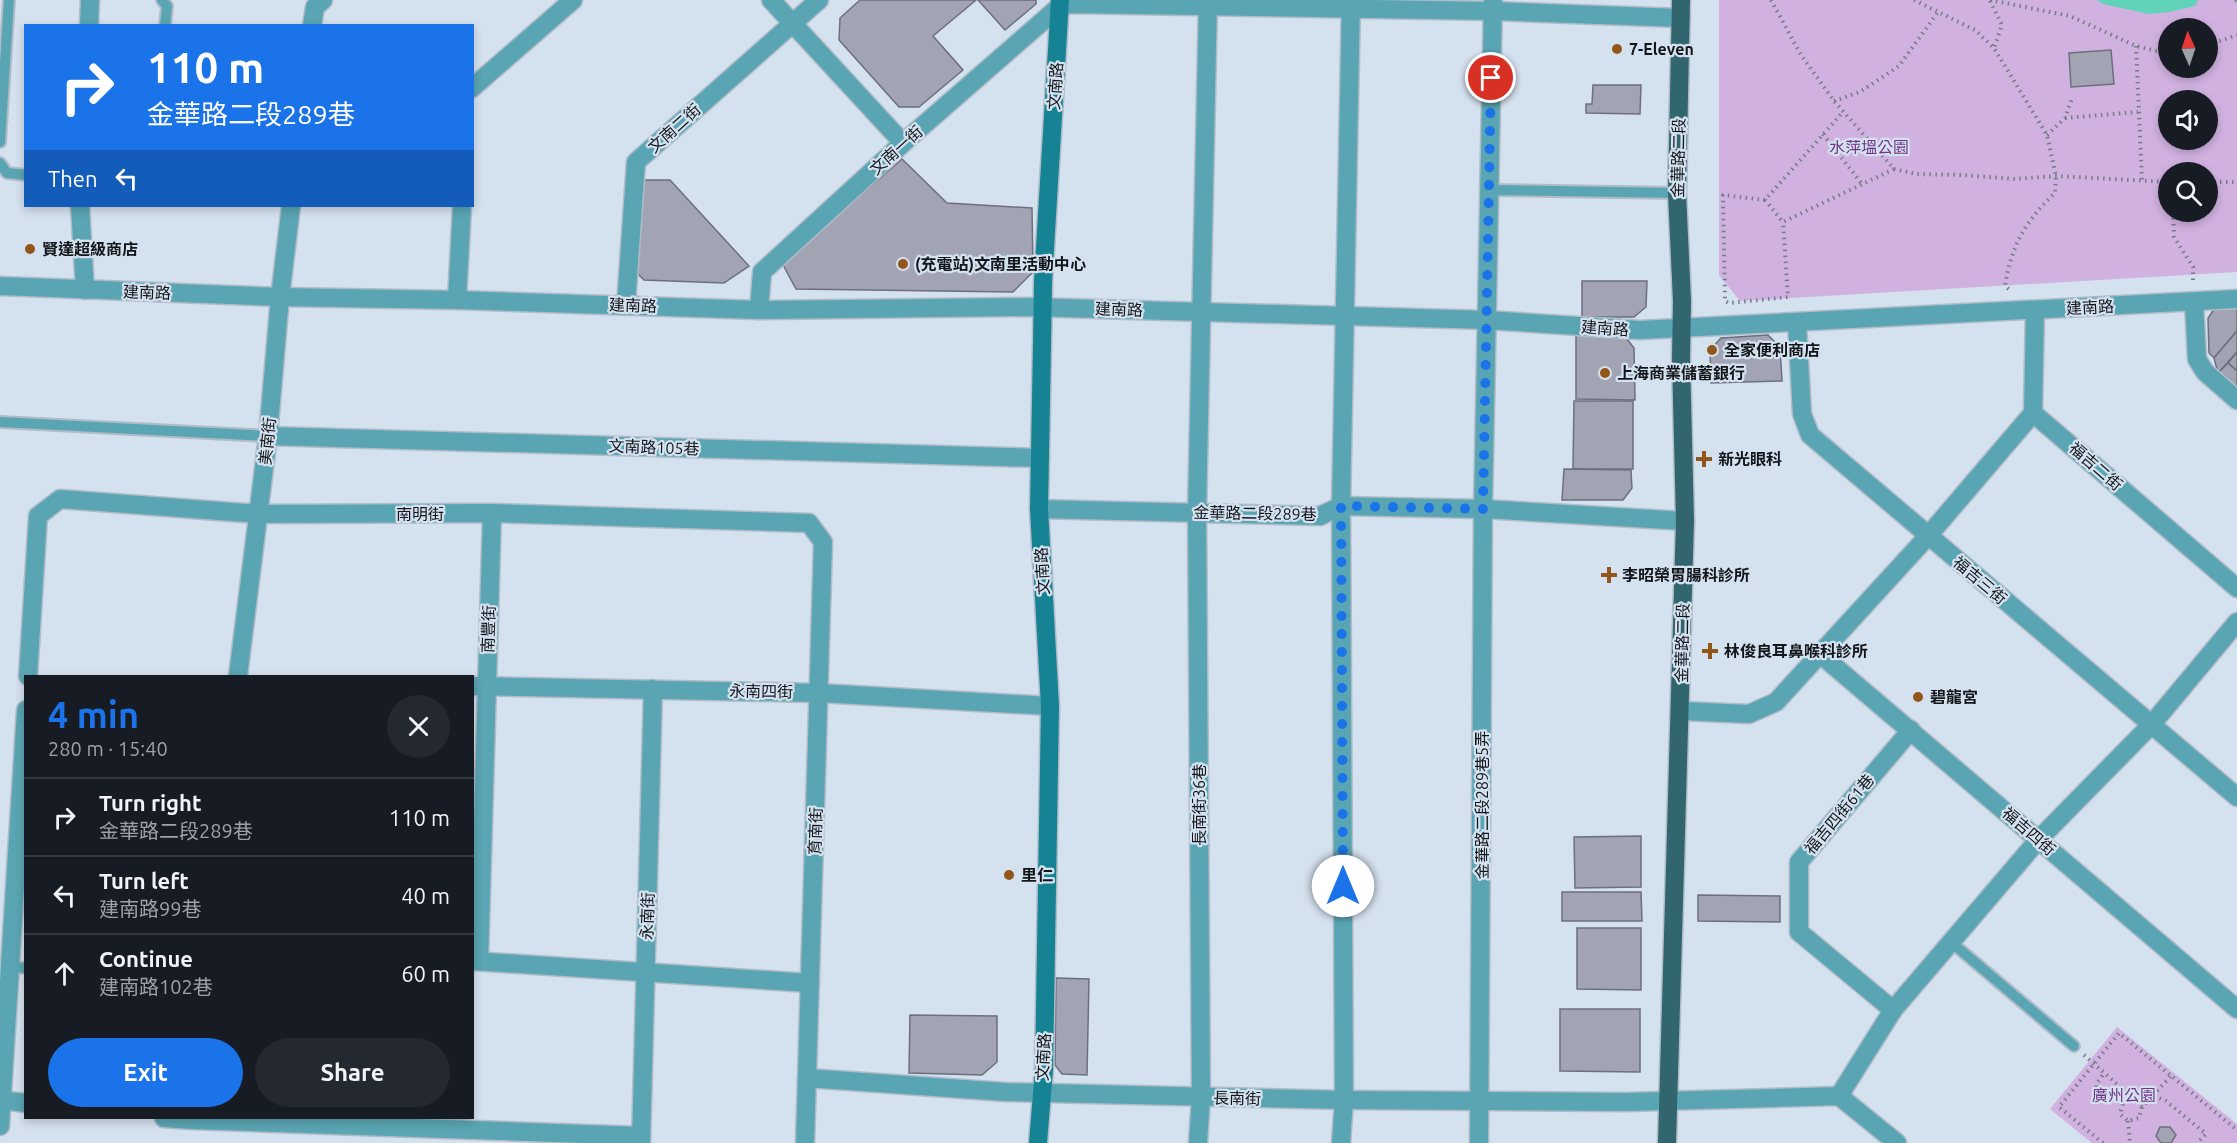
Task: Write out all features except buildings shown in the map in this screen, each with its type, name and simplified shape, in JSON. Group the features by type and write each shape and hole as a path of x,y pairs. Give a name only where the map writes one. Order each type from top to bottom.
{"main road":[{"name":"金華路二段","path":"1667,1143 1684,521 1682,327 1677,193 1681,9"}],"street":[{"path":"89,24 90,0"},
{"path":"474,86 573,0"},
{"path":"771,0 903,143"},
{"name":"文南二街","path":"626,305 636,162 819,0"},
{"path":"1060,3 1493,5 1681,9"},
{"name":"文南一街","path":"759,310 762,272 1060,3"},
{"name":"文南路","path":"1038,1143 1044,1069 1050,706 1039,509 1042,307 1060,3"},
{"name":"長南街36巷","path":"1198,1143 1201,1097 1197,513 1208,4"},
{"path":"1341,1143 1344,1100 1341,506 1351,4"},
{"name":"金華路二段289巷5弄","path":"1479,1143 1483,509 1493,5"},
{"path":"80,207 85,290"},
{"name":"美南街","path":"238,675 268,436 280,297 291,207"},
{"path":"457,300 462,207"},
{"name":"建南路","path":"0,286 280,297 457,300 759,310 1042,307 1487,320 1640,330 2237,300"},
{"path":"2194,302 2197,359 2205,372 2237,400"},
{"path":"1680,711 1749,714 1776,702 1928,536 2033,413 2035,310"},
{"name":"福吉三街","path":"1797,323 1802,414 1810,435 2237,797"},
{"name":"福吉二街","path":"2033,413 2237,588"},
{"name":"文南路105巷","path":"268,436 1040,458"},
{"name":"南明街","path":"28,675 38,516 60,499 258,514 492,513 809,523"},
{"name":"金華路二段289巷","path":"1039,509 1320,516 1341,506 1483,509 1684,521"},
{"name":"南豐街","path":"476,961 480,686 492,513"},
{"name":"育南街","path":"806,1143 823,542 809,523"},
{"path":"1897,1143 1839,1096 1893,1010 2039,839 2152,724 2237,622"},
{"name":"福吉四街","path":"1820,654 2237,1009"},
{"name":"永南四街","path":"480,686 819,693 1050,706"},
{"name":"永南街","path":"641,1140 653,689"},
{"name":"福吉四街61巷","path":"1893,1010 1800,932 1799,862 1911,730"},
{"path":"0,1126 1,1100 18,967 24,770"},
{"path":"476,961 810,983"},
{"name":"長南街","path":"807,1078 1005,1092 1344,1100 1626,1102 1839,1096"},
{"path":"1,1100 24,1102"},
{"path":"192,1119 641,1140"}],"lane":[{"path":"0,142 9,0"},
{"path":"162,0 167,6 165,24"},
{"path":"0,163 7,174 24,175"},
{"path":"1489,190 1677,193"},
{"path":"0,422 268,436"},
{"path":"1951,942 2074,1046"}],"path":[{"path":"1772,0 1801,55 1834,101 1894,169 1916,174 2015,179 2056,176 2158,181"},
{"path":"1914,0 1975,30 1994,48 2047,135 2056,176 2055,194 2040,207 2017,240 2008,267 2005,286 2035,310"},
{"path":"1990,0 2002,24 1994,48"},
{"path":"1990,0 2070,16 2136,46 2158,51"},
{"path":"1834,101 1860,92 1899,66 1938,12"},
{"path":"2218,42 2237,35"},
{"path":"2136,46 2142,180"},
{"path":"2047,135 2065,118 2072,98"},
{"path":"1765,200 1843,112"},
{"path":"2065,118 2138,112"},
{"path":"1823,134 1862,184"},
{"path":"1783,222 1894,169"},
{"path":"2218,182 2237,182"},
{"path":"1723,195 1765,200 1783,222 1788,297 1729,303 1725,301 1723,195"},
{"path":"2173,222 2174,237 2193,267 2194,302"},
{"path":"2103,1143 2059,1107 2119,1033 2237,1130"},
{"path":"2093,1064 2142,1107"},
{"path":"2095,1105 2096,1085 2104,1073"},
{"path":"2128,1121 2139,1118 2142,1107 2171,1076"},
{"path":"2154,1096 2166,1101 2206,1134 2197,1143"},
{"path":"2130,1143 2128,1121 2120,1114 2123,1102 2134,1099"}],"green space":[{"name":"水萍塭公園","path":"1719,0 2237,0 2237,272 1740,301 1719,275"},
{"name":"廣州公園","path":"2117,1027 2237,1124 2237,1143 2092,1143 2050,1109"}],"shaded area":[{"path":"2097,0 2198,0 2195,6 2149,14 2103,4"}],"place":[{"name":"7-Eleven","path":"1617,49"},
{"name":"賢達超級商店","path":"30,249"},
{"name":"(充電站)文南里活動中心","path":"903,264"},
{"name":"全家便利商店","path":"1712,350"},
{"name":"上海商業儲蓄銀行","path":"1605,373"},
{"name":"新光眼科","path":"1704,459"},
{"name":"李昭榮胃腸科診所","path":"1609,575"},
{"name":"林俊良耳鼻喉科診所","path":"1710,651"},
{"name":"碧龍宮","path":"1918,697"},
{"name":"里仁","path":"1009,875"}],"route":[{"path":"1343,886 1341,506 1483,509 1491,78"}]}
